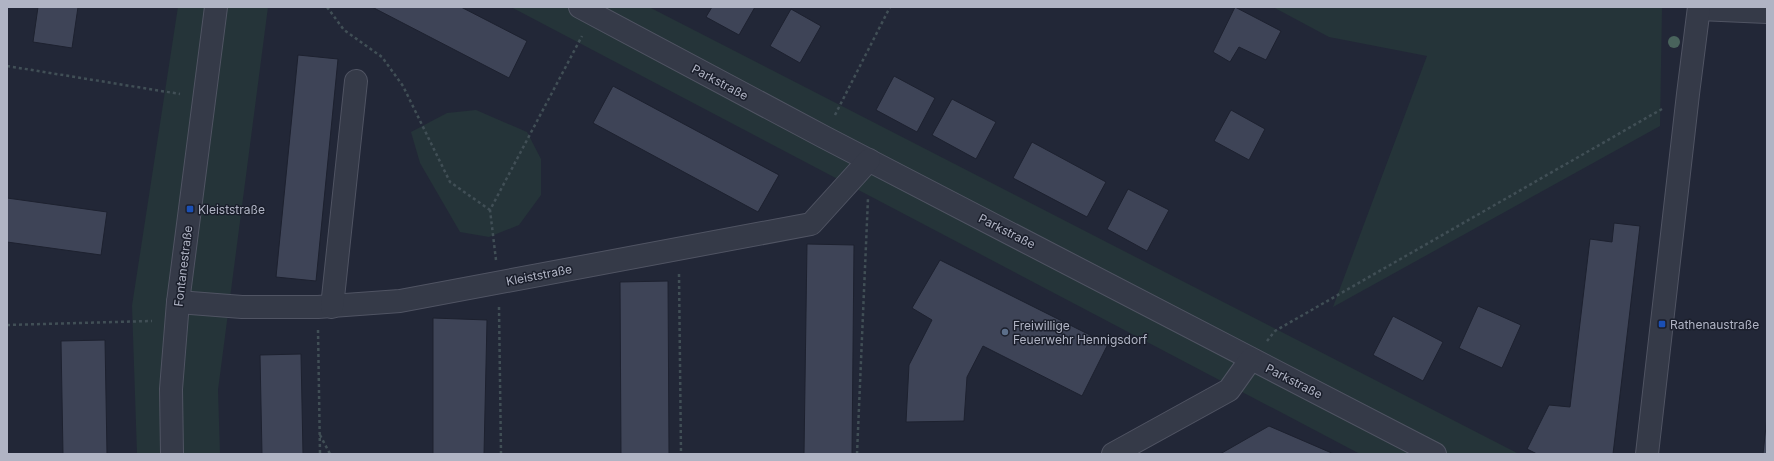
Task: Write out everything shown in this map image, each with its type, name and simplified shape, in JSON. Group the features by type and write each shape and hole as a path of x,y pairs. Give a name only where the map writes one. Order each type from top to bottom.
{"street":[{"name":"Fontanestraße","path":"172,454 172,389 178,302 216,7"},
{"path":"1647,454 1699,8 1767,12"},
{"name":"Parkstraße","path":"587,11 824,137 1435,454"},
{"path":"325,307 356,81"},
{"name":"Kleiststraße","path":"178,302 242,307 325,307 400,301 811,224 869,160"},
{"path":"1113,454 1229,390 1251,359"}],"path":[{"path":"327,7 344,30 382,57 403,86 450,182 490,210"},
{"path":"824,137 890,7"},
{"path":"501,454 499,283 490,210 587,11"},
{"path":"7,66 204,98"},
{"path":"1251,359 1276,331 1688,94"},
{"path":"857,454 869,160"},
{"path":"679,249 681,454"},
{"path":"320,454 319,435 325,307"},
{"path":"7,325 144,320 176,324"},
{"path":"319,435 330,454"}],"shaded area":[{"path":"178,7 268,7 218,390 220,454 137,454 132,306"},
{"path":"511,7 649,7 1519,454 1360,454"},
{"path":"1273,7 1662,7 1660,126 1333,307 1427,56 1329,37"},
{"path":"476,110 527,132 541,159 541,195 519,225 489,237 460,232 420,163 411,132 447,113"}],"building":[{"path":"38,7 78,7 72,48 33,42"},
{"path":"372,7 461,7 527,41 509,78"},
{"path":"712,7 755,7 739,35 706,17"},
{"path":"1235,7 1281,31 1266,60 1239,47 1230,62 1213,52"},
{"path":"791,9 821,26 800,63 770,46"},
{"path":"298,55 338,59 316,281 276,277"},
{"path":"894,76 935,98 917,132 876,110"},
{"path":"613,86 779,175 758,212 593,123"},
{"path":"952,99 996,122 976,159 932,135"},
{"path":"1231,110 1265,129 1249,160 1214,141"},
{"path":"1032,142 1106,182 1087,217 1013,178"},
{"path":"1128,189 1169,210 1147,251 1107,229"},
{"path":"7,198 107,212 101,255 7,242"},
{"path":"1614,223 1640,226 1613,454 1537,454 1527,449 1549,405 1570,407 1590,239 1612,242"},
{"path":"807,244 854,245 852,454 804,454"},
{"name":"Freiwillige Feuerwehr Hennigsdorf","path":"940,260 1108,344 1082,396 983,346 967,377 964,421 906,422 909,365 932,320 912,308"},
{"path":"668,281 669,454 621,454 620,282"},
{"path":"1478,306 1521,325 1502,368 1459,348"},
{"path":"1393,316 1443,342 1423,381 1373,355"},
{"path":"433,318 487,320 484,454 433,454"},
{"path":"105,340 107,454 63,454 61,341"},
{"path":"301,354 303,454 262,454 260,355"},
{"path":"1767,417 1767,454 1763,454"},
{"path":"1269,426 1334,454 1220,454"}],"place":[{"name":"Kleiststraße","path":"190,209"},
{"name":"Rathenaustraße","path":"1662,324"},
{"name":"Freiwillige Feuerwehr Hennigsdorf","path":"1005,332"}]}
